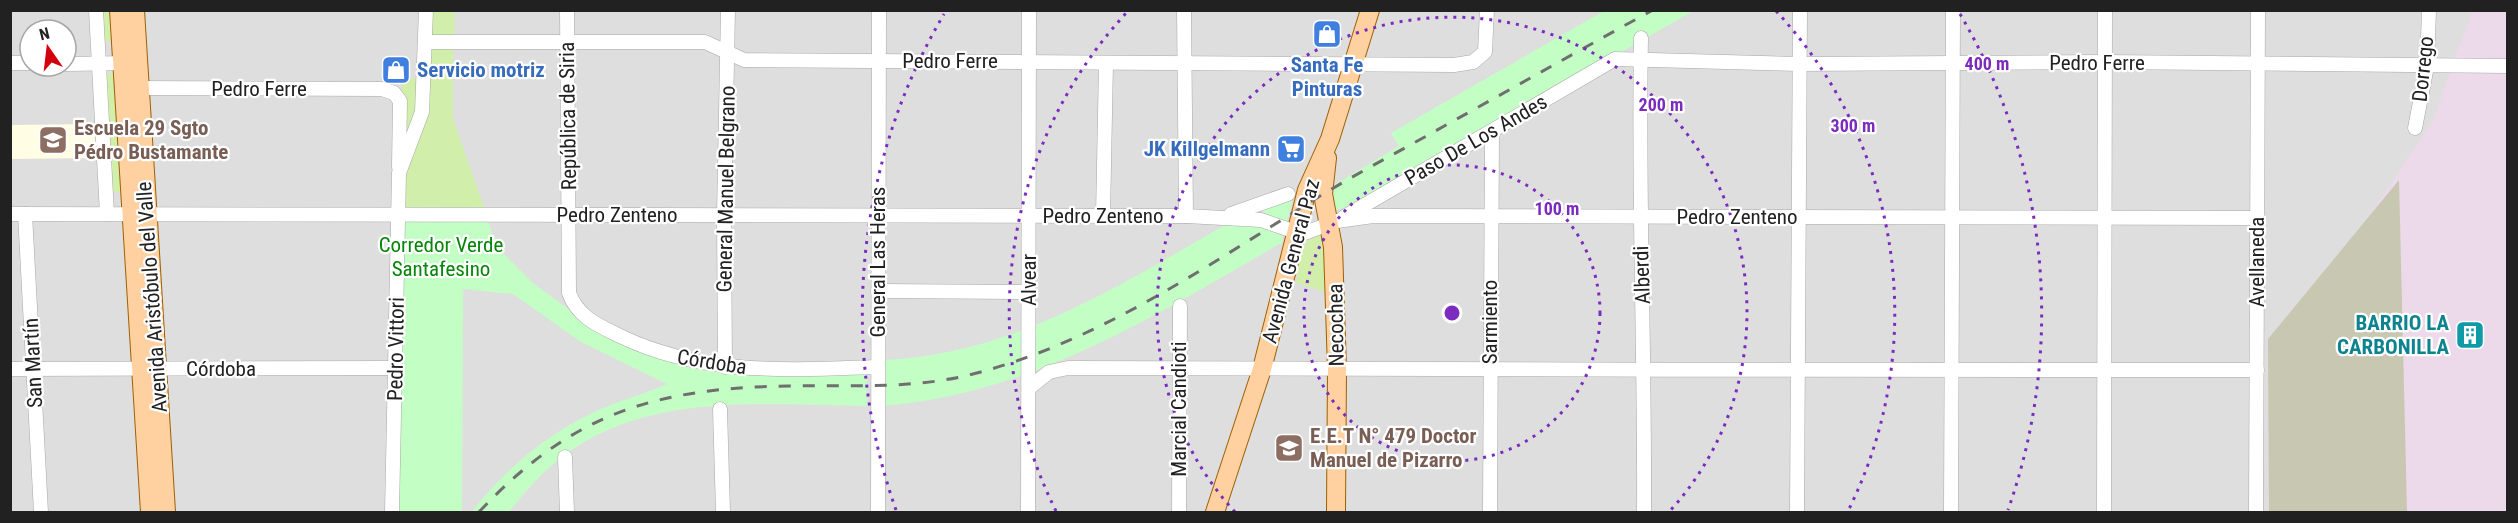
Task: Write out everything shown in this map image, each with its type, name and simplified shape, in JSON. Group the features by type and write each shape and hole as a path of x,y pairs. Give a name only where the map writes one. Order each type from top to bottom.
{"main road":[{"name":"Avenida Aristóbulo del Valle","path":"119,10 130,63 132,88 148,369 150,513"},
{"name":"Avenida Aristóbulo del Valle","path":"130,63 135,10"},
{"name":"Avenida General Paz","path":"1215,513 1262,369 1298,234 1307,190 1330,139 1371,10"},
{"name":"Necochea","path":"1330,139 1323,194 1334,222 1337,369 1336,513"},
{"name":"Avenida Aristóbulo del Valle","path":"148,369 166,513"}],"street":[{"path":"96,10 107,214"},
{"name":"Pedro Vittori","path":"392,513 399,173 423,112 426,10"},
{"name":"República de Siria","path":"567,10 569,293"},
{"name":"General Manuel Belgrano","path":"725,367 724,215 728,10"},
{"name":"General Las Heras","path":"878,513 879,10"},
{"name":"Alvear","path":"1028,513 1029,10"},
{"path":"1184,10 1186,216"},
{"name":"Pedro Ferre","path":"425,42 705,42 744,60 1454,64 1478,59 1486,46 1487,10"},
{"path":"1797,513 1800,10"},
{"path":"1951,513 1954,216 1953,10"},
{"path":"2104,513 2105,10"},
{"name":"Avellaneda","path":"2256,513 2258,10"},
{"name":"Dorrego","path":"2415,128 2427,66 2429,10"},
{"name":"Alberdi","path":"1641,38 1640,216 1645,369 1644,513"},
{"name":"Pedro Ferre","path":"1615,59 1801,64 2106,62 2508,66"},
{"name":"Paso De Los Andes","path":"1334,222 1615,59"},
{"path":"78,64 130,63"},
{"path":"1103,216 1106,63"},
{"name":"Pedro Ferre","path":"132,88 382,89 394,93 400,101 399,173"},
{"name":"Sarmiento","path":"1490,513 1492,131"},
{"name":"Pedro Zenteno","path":"1223,217 1288,194"},
{"name":"Pedro Zenteno","path":"10,214 1186,216 1261,220 1298,234 1311,232 1334,222 1373,216 2257,218"},
{"name":"San Martín","path":"26,214 41,513"},
{"path":"878,291 1029,292"},
{"name":"Córdoba","path":"569,293 575,309 617,335 657,351 725,367 878,367"},
{"name":"Marcial Candioti","path":"1179,513 1180,306"},
{"name":"Córdoba","path":"10,369 396,368"},
{"path":"1029,388 1049,372 1068,368 1645,369 1797,372 2257,370"},
{"path":"720,409 723,513"},
{"path":"565,458 567,513"}],"shaded area":[{"path":"11,11 2507,11 2507,512 11,512"},
{"path":"2472,11 2507,11 2507,512 2271,512 2272,363 2433,120"},
{"name":"Escuela 29 Sgto Pédro Bustamante","path":"95,124 96,158 11,159 11,125"},
{"path":"2399,180 2407,512 2269,512 2268,339"}],"green space":[{"path":"102,11 114,11 115,41 104,41"},
{"path":"428,11 455,11 454,38 428,38"},
{"path":"1604,11 1693,11 1351,207 1333,210 1334,185 1399,146 1391,133"},
{"path":"428,46 453,46 453,119 485,210 405,208 406,174 426,116"},
{"path":"105,74 117,74 123,192 112,192"},
{"path":"418,78 418,111 402,157 402,79"},
{"path":"1294,195 1286,225 1258,209"},
{"name":"Corredor Verde Santafesino","path":"405,220 488,221 505,255 533,283 575,314 653,354 867,372 867,406 749,404 709,406 632,421 596,436 562,457 534,483 509,512 472,512 499,480 531,452 566,427 603,408 667,384 581,342 513,294 463,289 462,512 398,512"},
{"path":"1230,222 1264,227 1282,236 1283,242 1140,323 1041,369 989,386 936,399 881,406 882,360 930,355 976,345 1020,331 1106,292"},
{"path":"1316,236 1324,236 1326,292 1296,283 1302,249 1305,243"}],"railway":[{"path":"479,512 514,478 548,451 583,429 619,413 657,401 741,388 877,386 943,380 1013,362 1060,344 1105,324 1149,300 1351,178 1653,10"}],"place":[{"name":"Santa Fe Pinturas","path":"1327,34"},
{"name":"Servicio motriz","path":"396,70"},
{"name":"Escuela 29 Sgto Pédro Bustamante","path":"53,140"},
{"name":"JK Killgelmann","path":"1291,149"},
{"name":"BARRIO LA CARBONILLA","path":"2470,335"},
{"name":"E.E.T N° 479 Doctor Manuel de Pizarro","path":"1289,448"}]}
